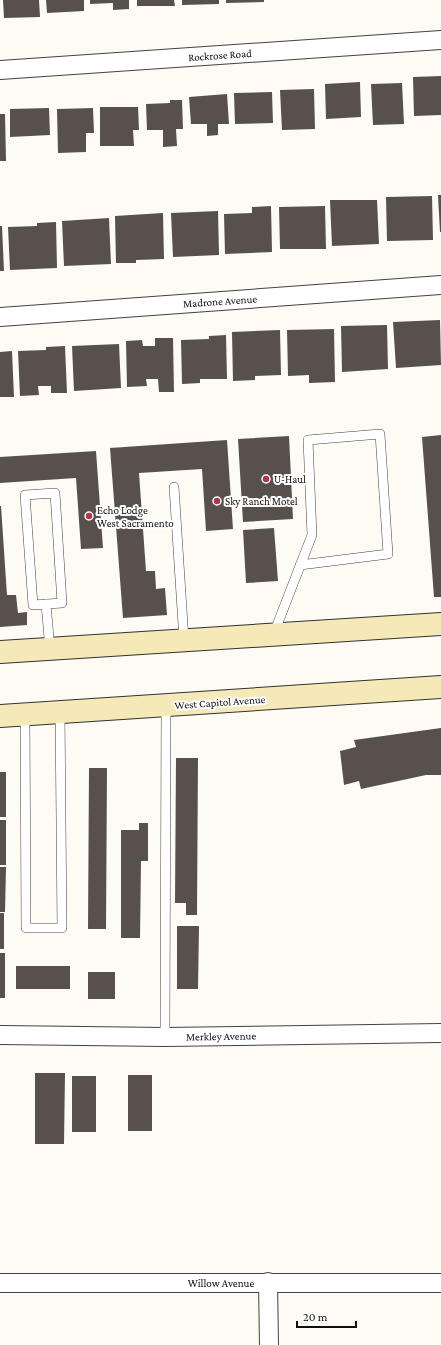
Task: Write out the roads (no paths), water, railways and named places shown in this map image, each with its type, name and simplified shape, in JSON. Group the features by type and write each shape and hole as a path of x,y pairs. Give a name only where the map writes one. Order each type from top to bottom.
{"main road":[{"path":"0,652 441,624"},
{"name":"West Capitol Avenue","path":"0,716 441,687"}],"street":[{"name":"Rockrose Road","path":"0,70 441,40"},
{"name":"Madrone Avenue","path":"0,317 441,285"},
{"name":"Merkley Avenue","path":"0,1035 165,1037 441,1033"},
{"path":"268,1282 269,1345"},
{"name":"Willow Avenue","path":"0,1283 441,1283"}],"lane":[{"path":"273,635 300,565 312,535 308,440 380,434 388,554 300,565"},
{"path":"174,487 184,640"},
{"path":"56,493 62,603 46,604 33,605 24,495 56,493"},
{"path":"46,604 50,649"},
{"path":"165,1037 166,705"},
{"path":"24,714 26,928 62,928 60,712"}],"place":[{"name":"U-Haul","path":"266,479"},
{"name":"Sky Ranch Motel","path":"217,501"},
{"name":"Echo Lodge West Sacramento","path":"89,516"}]}
